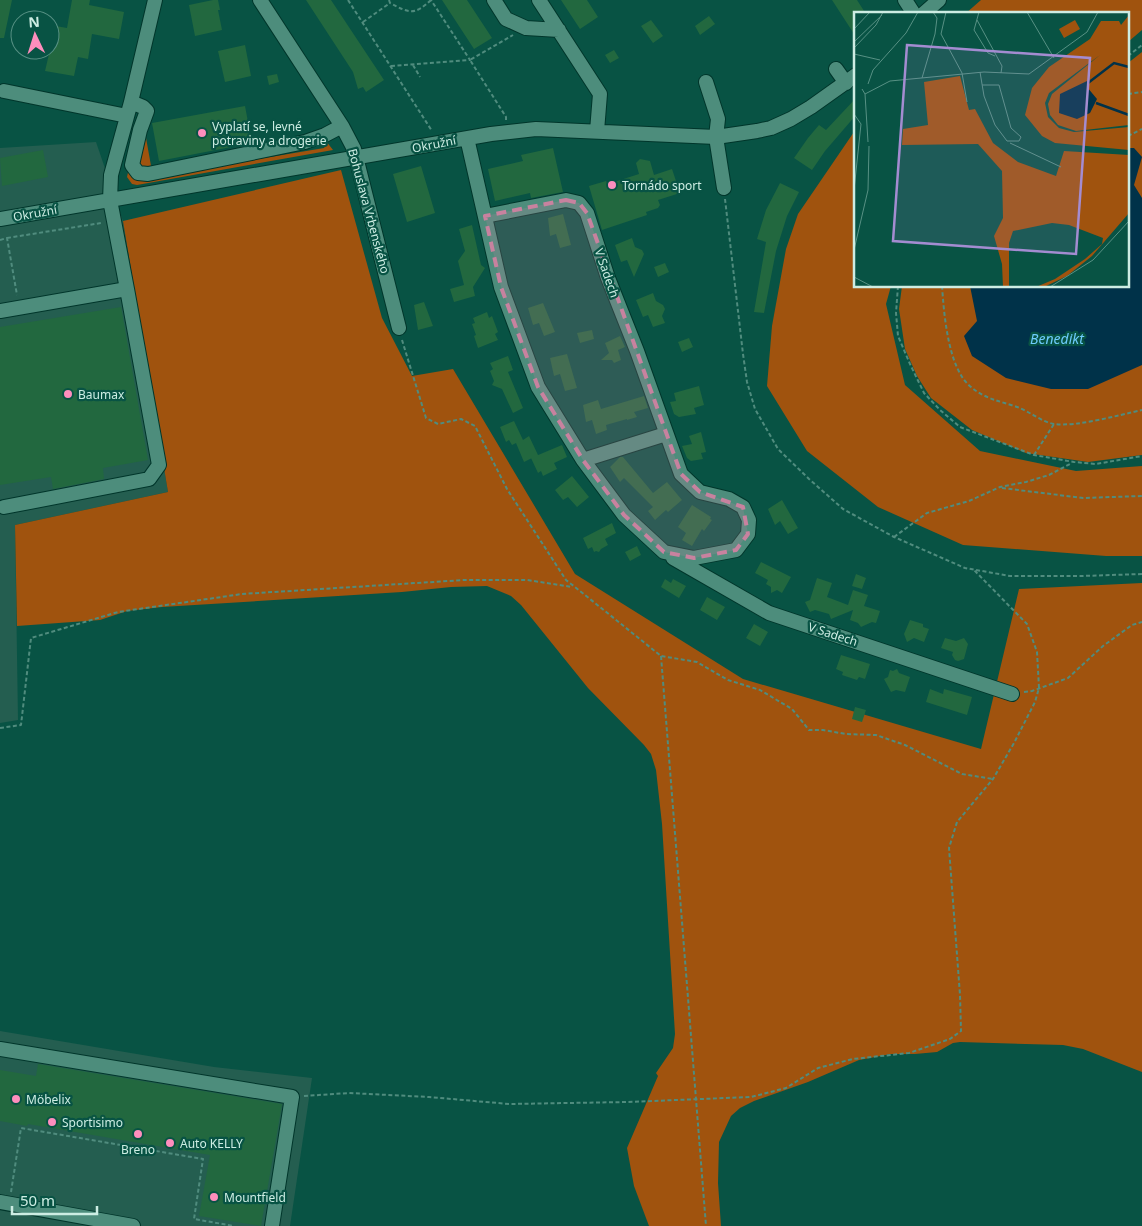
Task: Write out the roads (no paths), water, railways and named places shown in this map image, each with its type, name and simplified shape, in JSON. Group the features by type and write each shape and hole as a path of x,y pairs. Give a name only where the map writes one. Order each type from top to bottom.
{"street":[{"path":"4,506 149,479 159,465 128,289 110,200 112,175 155,0"},
{"name":"Bohuslava Vrbenského","path":"260,0 342,126 354,149 399,328"},
{"path":"494,0 506,19 526,28 559,30"},
{"path":"539,0 600,94 597,132"},
{"path":"905,0 913,12"},
{"path":"925,12 939,0"},
{"path":"836,69 851,79"},
{"name":"Okružní","path":"0,219 507,132 536,129 716,138 771,128 798,115 851,79"},
{"path":"706,82 718,119 716,138 724,188"},
{"path":"4,91 127,116"},
{"path":"131,102 143,107 147,111 140,130 132,165 138,173 148,174 305,142 325,135 342,126"},
{"name":"V Sadech","path":"467,138 501,287 538,387 582,460 624,515 664,552 769,613 1012,694"},
{"name":"V Sadech","path":"485,216 566,200 579,203 587,213 608,278 637,351 681,474 700,492 729,500 743,508 749,520 748,534 736,550 694,558 664,552"},
{"path":"0,311 128,289"},
{"path":"582,460 666,434"},
{"path":"0,1050 292,1097 272,1226"},
{"path":"5,1200 133,1226"}],"water":[{"name":"Benedikt","path":"1130,148 1134,148 1142,157 1134,185 1142,198 1142,365 1088,389 1051,389 1006,378 972,356 964,336 977,321 970,288 1130,288"}],"place":[{"name":"Vyplatí se, levné potraviny a drogerie","path":"202,133"},
{"name":"Tornádo sport","path":"612,185"},
{"name":"Baumax","path":"68,394"},
{"name":"Möbelix","path":"16,1099"},
{"name":"Sportisimo","path":"52,1122"},
{"name":"Breno","path":"138,1134"},
{"name":"Auto KELLY","path":"170,1143"},
{"name":"Mountfield","path":"214,1197"}]}
